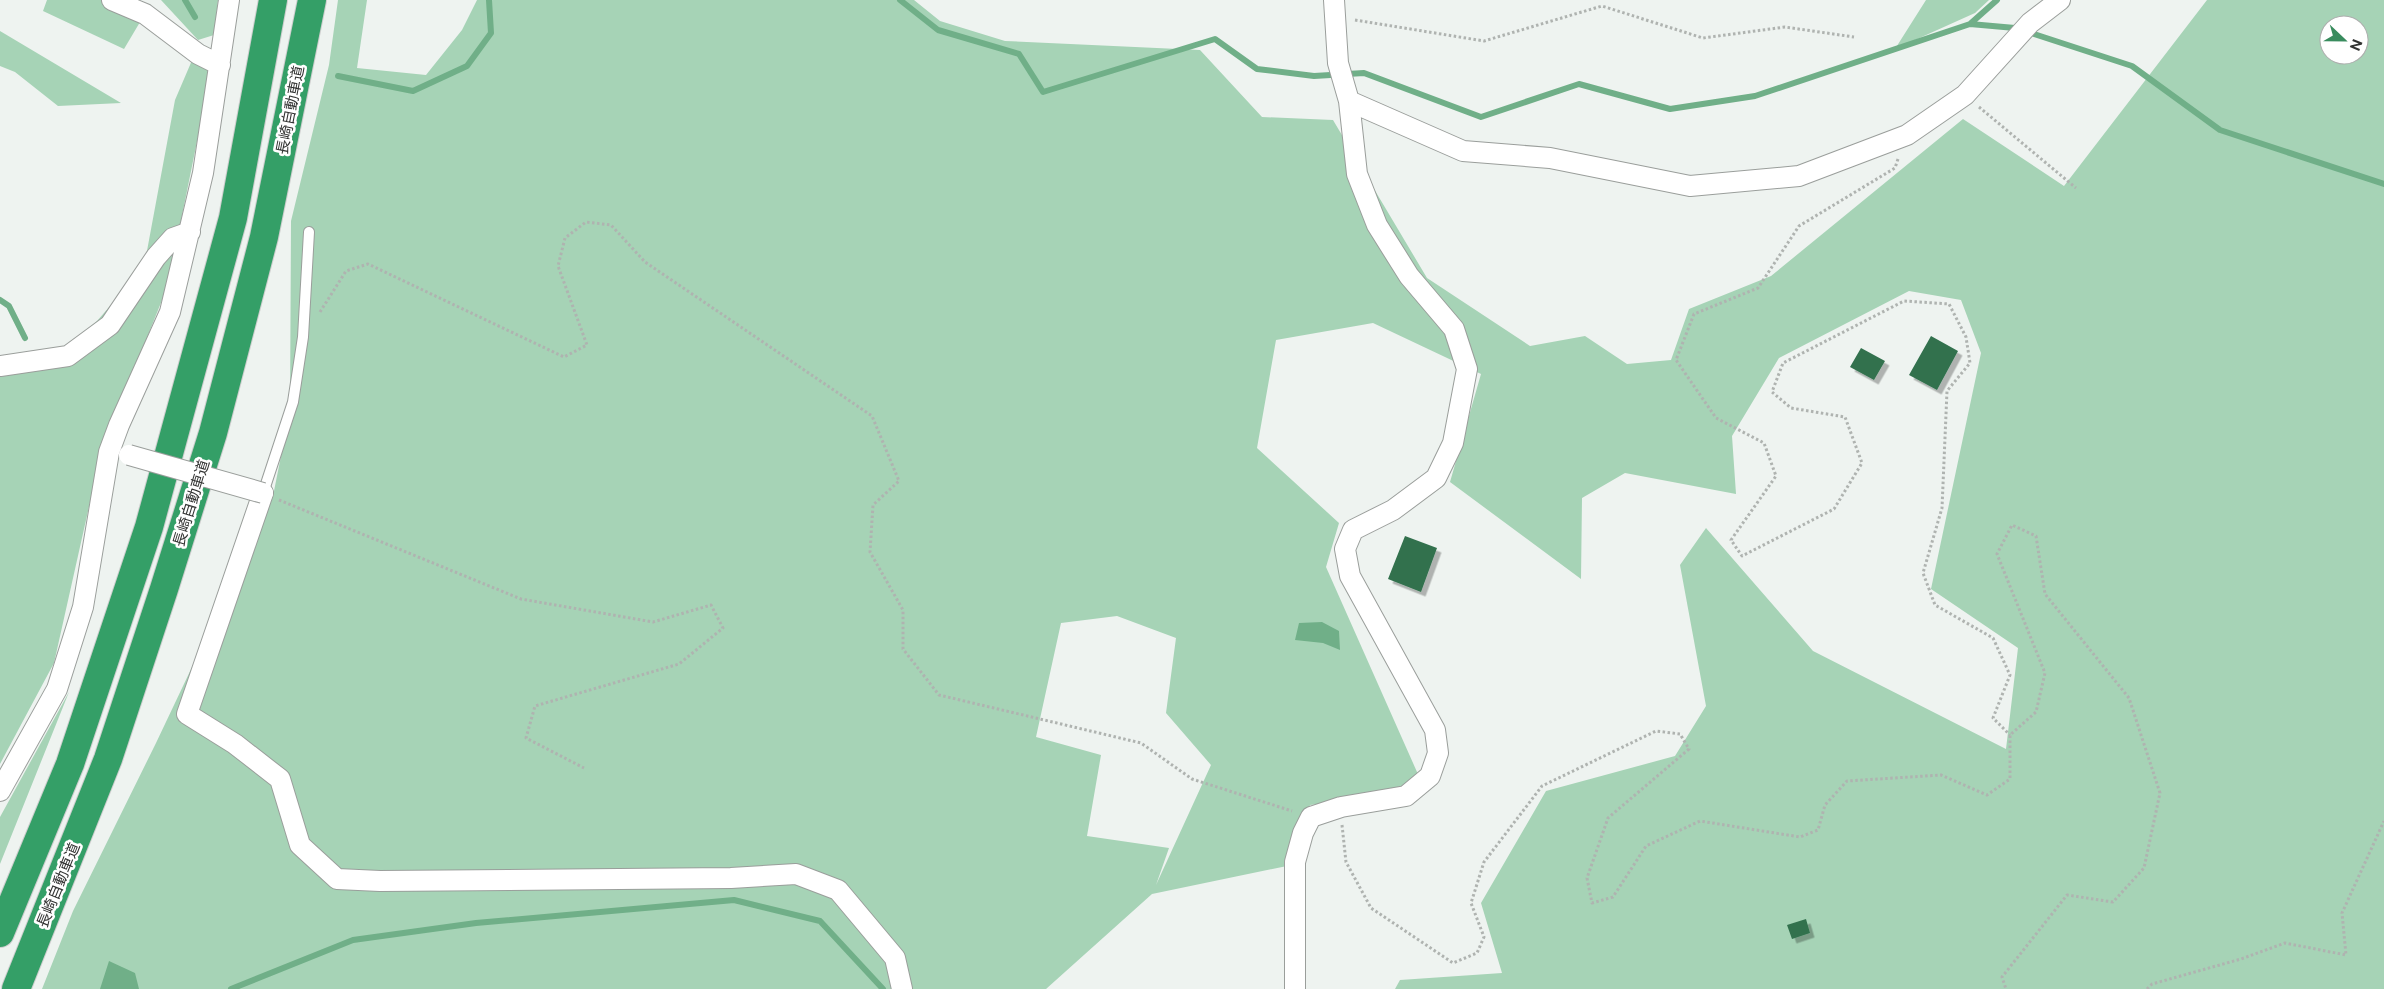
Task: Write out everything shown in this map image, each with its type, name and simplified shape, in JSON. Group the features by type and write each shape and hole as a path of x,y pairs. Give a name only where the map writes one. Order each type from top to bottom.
{"highway":[{"path":"0,933 70,764 149,527 233,218 273,0"},
{"name":"長崎自動車道","path":"16,989 108,759 213,433 264,237 312,0"}],"street":[{"path":"112,0 145,14 198,54 220,65"},
{"path":"0,791 57,689 83,607 109,452 118,425 170,312 203,173 229,0"},
{"path":"1295,989 1295,862 1302,833 1311,818 1341,808 1406,796 1430,776 1438,753 1435,730 1350,576 1345,550 1352,530 1393,510 1436,478 1453,443 1467,370 1454,329 1409,276 1377,225 1357,174 1347,94 1338,63 1335,8 1322,0"},
{"path":"1347,94 1464,151 1550,158 1690,186 1799,176 1907,135 1965,96 2030,24 2060,0"},
{"path":"0,366 68,356 110,325 156,257 173,238 190,232"},
{"path":"109,452 129,455 262,493 187,714 235,744 280,779 300,844 337,879 419,881 731,878 796,874 838,890 895,958 902,989"}],"lane":[{"path":"262,493 293,402 304,337 309,232"}],"path":[{"path":"1335,8 1484,41 1602,6 1704,38 1785,27 1854,37"},
{"path":"1965,96 2076,188"},
{"path":"1341,808 1346,862 1371,908 1453,963 1476,953 1484,937 1471,902 1484,862 1542,786 1656,730 1680,734 1689,749 1608,818 1587,878 1592,903 1613,897 1646,846 1700,821 1800,837 1818,830 1825,805 1847,781 1941,775 1988,795 2010,779 2010,735 1993,718 2010,676 1993,638 1934,605 1923,573 1942,508 1947,391 1970,363 1966,337 1949,304 1904,301 1784,363 1772,392 1791,408 1845,417 1862,462 1834,509 1742,556 1731,540 1776,476 1764,442 1716,418 1676,360 1694,314 1758,288 1799,226 1894,168 1907,135"},
{"path":"304,337 346,271 368,264 564,356 587,345 558,266 566,238 586,222 611,226 645,262 872,416 899,481 873,504 870,552 903,610 903,649 939,695 1141,743 1192,778 1311,818"},
{"path":"262,493 521,599 653,622 711,605 723,628 679,664 535,706 526,738 584,768"},
{"path":"2006,989 2002,977 2067,895 2113,902 2144,868 2160,793 2130,698 2045,594 2036,536 2012,525 1997,554 2045,673 2036,712 2010,735"},
{"path":"2147,989 2152,984 2240,959 2285,943 2346,955 2342,913 2384,821"}],"shaded area":[{"path":"47,0 103,0 143,17 124,49 43,11"},
{"path":"161,0 218,0 214,35 198,40"},
{"path":"338,0 367,0 357,68 426,75 462,30 477,0 914,0 940,21 1005,41 1200,50 1262,117 1333,120 1427,278 1530,346 1585,336 1627,364 1671,360 1689,309 1771,276 1963,119 2064,186 2207,0 2384,0 2384,989 1395,989 1400,980 1502,973 1481,903 1546,791 1675,756 1706,706 1680,565 1706,528 1813,651 2006,749 2018,648 1931,589 1981,353 1961,300 1909,291 1779,358 1732,436 1736,494 1625,473 1582,498 1581,579 1450,482 1481,374 1373,323 1276,340 1257,448 1339,523 1326,567 1425,790 1310,805 1287,866 1152,894 1046,989 42,989 73,911 156,743 273,496 290,411 291,221 329,65","holes":["1117,616 1176,638 1166,713 1211,765 1156,885 1169,848 1087,836 1101,755 1036,737 1061,623"]},
{"path":"1926,0 1989,0 1975,13 1895,49"},
{"path":"0,31 121,103 58,106 15,72 0,66"},
{"path":"193,58 211,72 168,285 101,453 54,663 0,764 0,368 63,350 97,321 144,267 175,100"},
{"path":"1322,622 1339,631 1340,650 1323,643 1295,640 1299,623"},
{"path":"69,692 0,864 0,817"},
{"path":"109,961 135,973 139,989 100,989"}],"building":[{"path":"1931,336 1958,351 1937,390 1909,375"},
{"path":"1861,348 1885,361 1874,380 1850,367"},
{"path":"1405,536 1437,548 1421,592 1388,579"},
{"path":"1806,919 1810,933 1792,939 1787,925"}],"waterway":[{"path":"185,0 195,17"},
{"path":"338,76 413,91 467,66 491,33 489,0"},
{"path":"900,0 938,30 1019,54 1043,92 1215,39 1257,69 1314,76 1364,73 1481,117 1579,84 1670,109 1755,96 1970,24 2015,28"},
{"path":"1970,24 1997,0"},
{"path":"2034,34 2132,66 2220,130 2384,184"},
{"path":"0,300 9,306 25,338"},
{"path":"231,989 353,940 476,923 734,900 820,921 883,989"}]}
